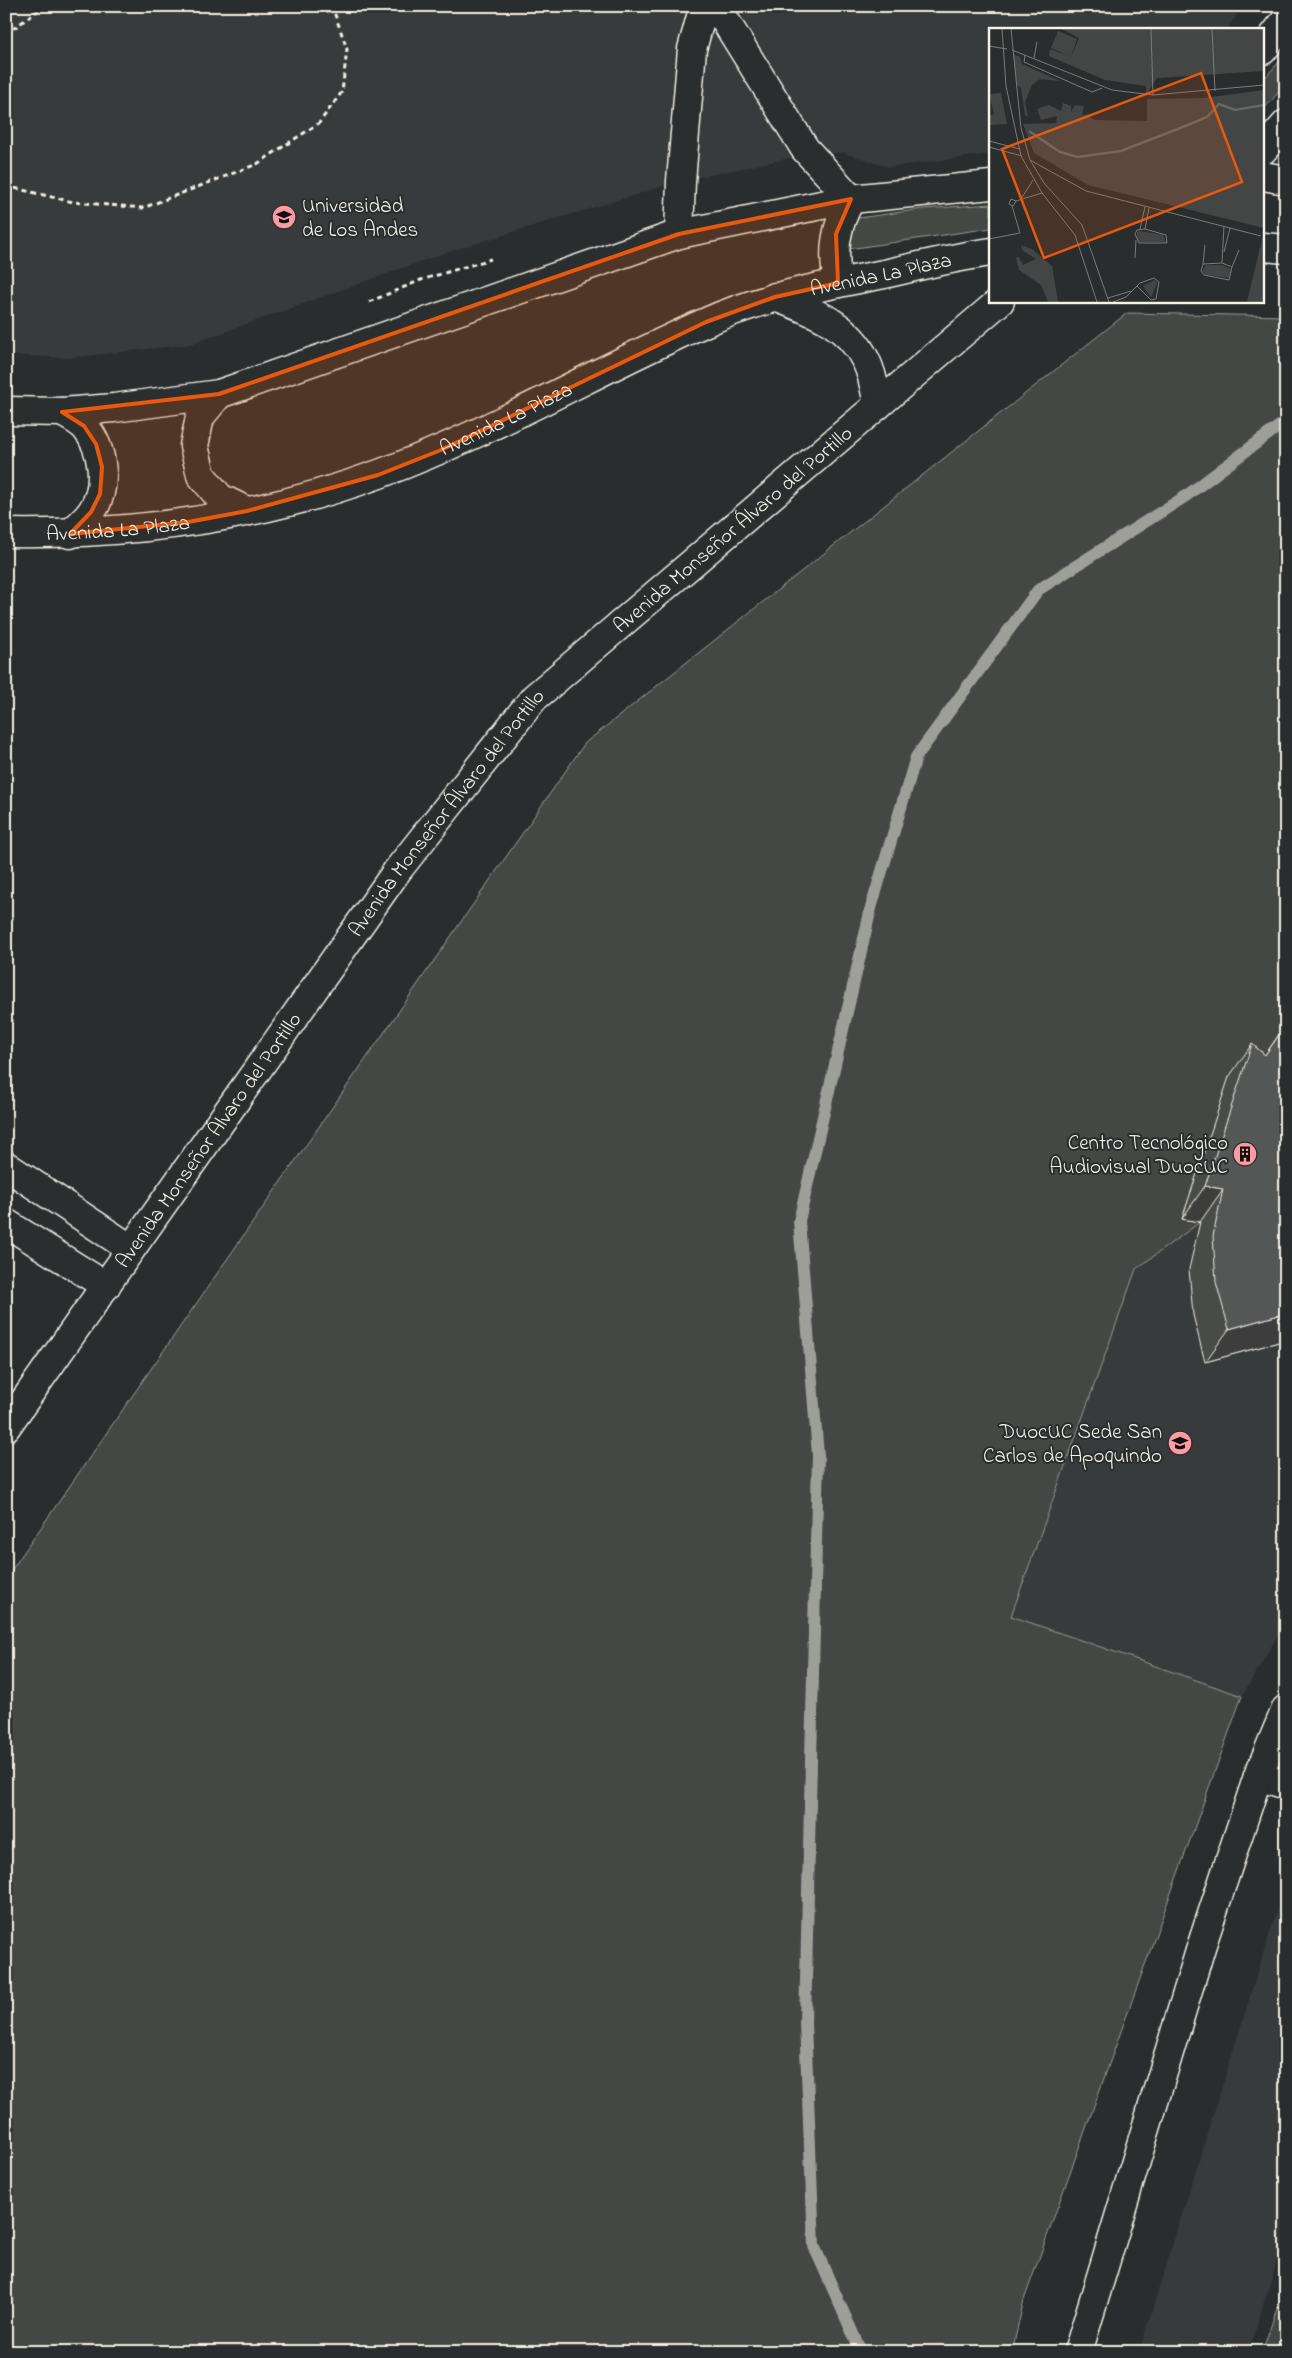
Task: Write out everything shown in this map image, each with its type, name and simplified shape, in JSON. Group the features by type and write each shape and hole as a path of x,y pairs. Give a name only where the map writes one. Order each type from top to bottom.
{"street":[{"path":"679,234 680,181 692,49 704,6"},
{"path":"716,6 805,149 851,199"},
{"path":"1264,49 1286,20"},
{"path":"1264,149 1286,124"},
{"path":"1264,176 1286,180"},
{"path":"6,411 62,412 114,408 219,394 679,234 851,199 989,185"},
{"path":"838,283 834,259 836,234 842,216 851,199"},
{"path":"1264,247 1286,249"},
{"name":"Avenida La Plaza","path":"6,533 70,534 180,523 247,511 322,493 378,475 441,450 706,322 775,297 989,252"},
{"path":"775,297 806,309 833,323 855,341 867,363 878,405"},
{"name":"Avenida Monseñor Álvaro del Portillo","path":"6,1428 397,871 534,698 999,302"},
{"path":"219,394 200,417 194,446 201,475 220,498 247,511"},
{"path":"62,412 84,426 96,444 102,467 100,494 91,512 70,534"},
{"path":"6,1166 131,1249"},
{"path":"6,1223 106,1286"},
{"path":"1078,2352 1202,1944 1258,1776 1285,1710"},
{"path":"1258,1776 1286,1785"}],"path":[{"path":"6,34 44,6"},
{"path":"6,186 73,202 142,208 257,164 319,124 342,92 347,49 332,6"}],"highlighted area":[{"path":"851,199 836,234 838,283 775,297 706,322 441,450 378,475 247,511 188,522 70,534 91,512 100,494 102,467 96,444 84,426 62,412 219,394 679,234"}],"shaded area":[{"name":"Universidad de Los Andes","path":"6,6 1243,6 1228,28 989,28 989,154 889,167 844,153 809,154 681,181 445,253 191,344 68,358 6,355"},
{"path":"1286,54 1286,84 1264,109 1264,79"},
{"path":"989,204 989,228 842,250 851,219 923,209"},
{"path":"1127,313 1286,316 1286,1036 1241,1088 1229,1078 1182,1219 1200,1222 1136,1269 1011,1616 1242,1696 1024,2300 1012,2352 6,2352 6,1578 585,743"},
{"name":"DuocUC Sede San Carlos de Apoquindo","path":"1286,850 1286,1622 1242,1696 1011,1616"},
{"path":"1286,1881 1286,2234 1248,2352 1139,2352"},
{"path":"1286,2282 1286,2352 1262,2352"}],"building":[{"name":"Centro Tecnológico Audiovisual DuocUC","path":"1286,1025 1286,1313 1229,1329 1216,1282 1213,1236 1223,1189 1205,1186 1252,1044 1265,1055"}],"waterway":[{"path":"861,2352 814,2246 805,2023 818,1455 799,1221 871,908 916,757 1038,590 1186,496 1286,421"}],"place":[{"name":"Universidad de Los Andes","path":"284,217"},
{"name":"Centro Tecnológico Audiovisual DuocUC","path":"1245,1154"},
{"name":"DuocUC Sede San Carlos de Apoquindo","path":"1180,1443"}]}
